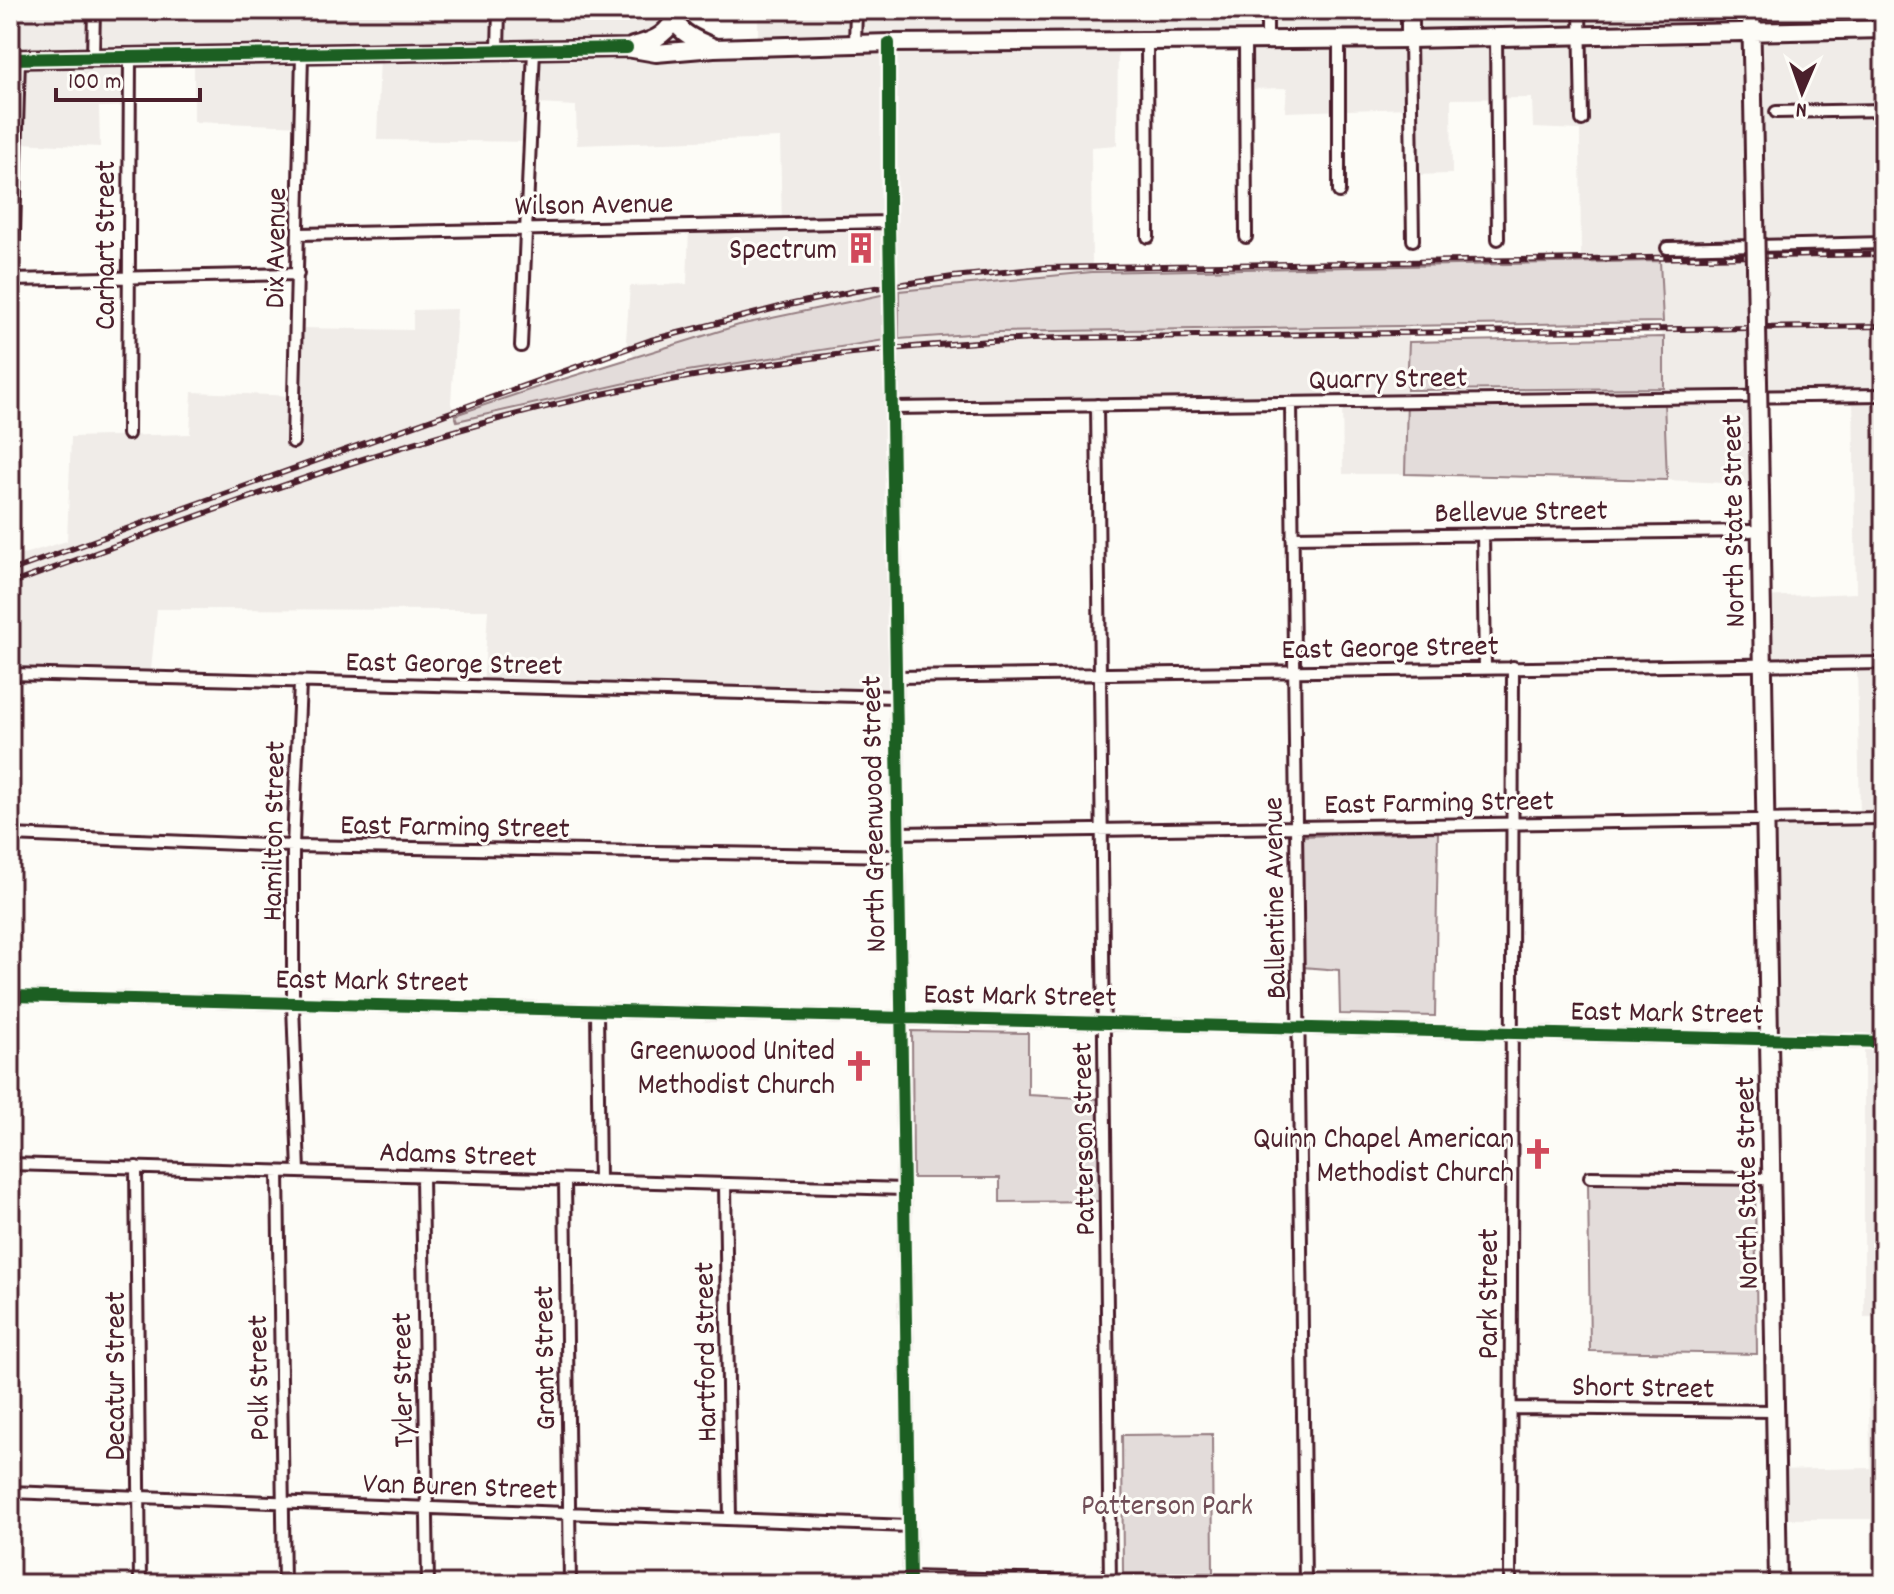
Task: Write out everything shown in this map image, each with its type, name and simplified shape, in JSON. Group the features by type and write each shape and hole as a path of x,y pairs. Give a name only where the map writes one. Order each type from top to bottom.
{"main road":[{"path":"1410,10 1410,39"},
{"name":"North State Street","path":"1751,10 1778,1584"},
{"path":"674,15 684,32 714,48"},
{"path":"627,48 654,40 667,32 674,15"},
{"path":"15,58 627,48 656,53 714,48 889,43 1410,39 1884,29"}],"street":[{"path":"93,57 94,10"},
{"path":"498,50 499,10"},
{"path":"855,44 856,10"},
{"path":"1267,10 1267,40"},
{"path":"1580,10 1582,120"},
{"path":"1496,37 1498,239"},
{"path":"1339,39 1339,192"},
{"path":"1410,39 1413,240"},
{"path":"1147,40 1148,237"},
{"path":"1245,40 1246,237"},
{"name":"North Greenwood Street","path":"889,43 889,222 910,1581"},
{"path":"521,346 534,50"},
{"name":"Dix Avenue","path":"293,442 302,54"},
{"name":"Carhart Street","path":"128,434 130,57"},
{"path":"10,371 15,58"},
{"path":"1776,112 1884,110"},
{"name":"Wilson Avenue","path":"299,234 889,222"},
{"path":"1667,248 1884,243"},
{"path":"12,280 298,274"},
{"name":"Quarry Street","path":"892,408 1884,395"},
{"name":"Ballentine Avenue","path":"1291,403 1305,1584"},
{"name":"Patterson Street","path":"1097,405 1110,1583"},
{"name":"Bellevue Street","path":"1292,537 1751,531"},
{"path":"1483,534 1485,668"},
{"name":"East George Street","path":"896,677 1884,663"},
{"name":"Park Street","path":"1510,1584 1513,667"},
{"name":"East George Street","path":"10,674 896,697"},
{"name":"Hamilton Street","path":"299,1172 293,1004 293,846 300,683"},
{"name":"East Farming Street","path":"898,833 1884,818"},
{"name":"East Farming Street","path":"10,835 293,846 898,856"},
{"name":"East Mark Street","path":"10,996 1884,1042"},
{"path":"597,1011 599,1181"},
{"name":"Adams Street","path":"10,1164 904,1189"},
{"name":"Decatur Street","path":"136,1167 140,1584"},
{"name":"Polk Street","path":"278,1172 284,1584"},
{"name":"Tyler Street","path":"422,1176 428,1584"},
{"path":"1590,1177 1772,1179"},
{"name":"Grant Street","path":"565,1180 570,1584"},
{"name":"Hartford Street","path":"725,1184 730,1519"},
{"name":"Short Street","path":"1512,1408 1773,1411"},
{"name":"Van Buren Street","path":"10,1492 909,1526"},
{"path":"910,1581 1165,1584"}],"shaded area":[{"path":"10,10 673,10 672,44 758,43 758,10 1884,10 1884,1317 1864,1317 1864,1043 1770,1038 1764,819 1860,817 1857,663 1762,666 1762,597 1856,593 1853,392 1758,394 1760,485 1667,480 1660,262 1581,263 1580,130 1533,128 1532,98 1451,99 1452,174 1411,175 1411,108 1285,112 1287,88 1244,89 1243,36 1118,38 1117,145 1091,147 1092,272 899,291 739,325 634,357 626,340 630,286 687,284 689,227 782,228 780,138 577,145 576,106 537,104 536,142 377,140 380,54 304,56 303,126 194,122 194,57 132,57 133,106 99,107 100,147 19,143 19,129 10,128"},
{"path":"457,309 451,403 457,421 662,375 871,341 998,332 1409,325 1405,474 1343,474 1342,396 893,406 897,699 483,688 488,610 157,609 150,680 10,676 10,558 67,541 71,437 190,434 192,392 295,396 299,328 413,330 413,310"},
{"path":"1868,1389 1884,1389 1884,1584 1872,1584 1871,1519 1776,1519 1774,1470 1871,1468"}],"green space":[{"path":"1660,261 1663,322 998,332 899,339 899,291 1092,272"},
{"path":"886,294 885,340 662,375 457,421 455,415 739,325"},
{"path":"1664,337 1664,388 1407,390 1409,342"},
{"path":"1407,400 1664,400 1667,480 1405,474"},
{"path":"1438,832 1435,1016 1340,1014 1339,970 1302,967 1300,836"},
{"path":"912,1031 1028,1033 1028,1095 1100,1099 1102,1201 1000,1202 1000,1178 913,1178"},
{"path":"1588,1181 1755,1185 1757,1354 1590,1351"},
{"name":"Patterson Park","path":"1212,1434 1213,1573 1123,1574 1122,1435"}],"railway":[{"path":"10,571 651,340 855,291 1044,268 1884,254"},
{"path":"10,584 420,441 623,390 767,364 913,347 1060,338 1884,326"}],"cycle path":[{"path":"889,43 889,222 910,1584"},
{"path":"10,59 627,48"},
{"path":"10,996 1884,1042"}],"place":[{"name":"Spectrum","path":"861,248"},
{"name":"Greenwood United Methodist Church","path":"859,1066"},
{"name":"Quinn Chapel American Methodist Church","path":"1538,1154"}]}
